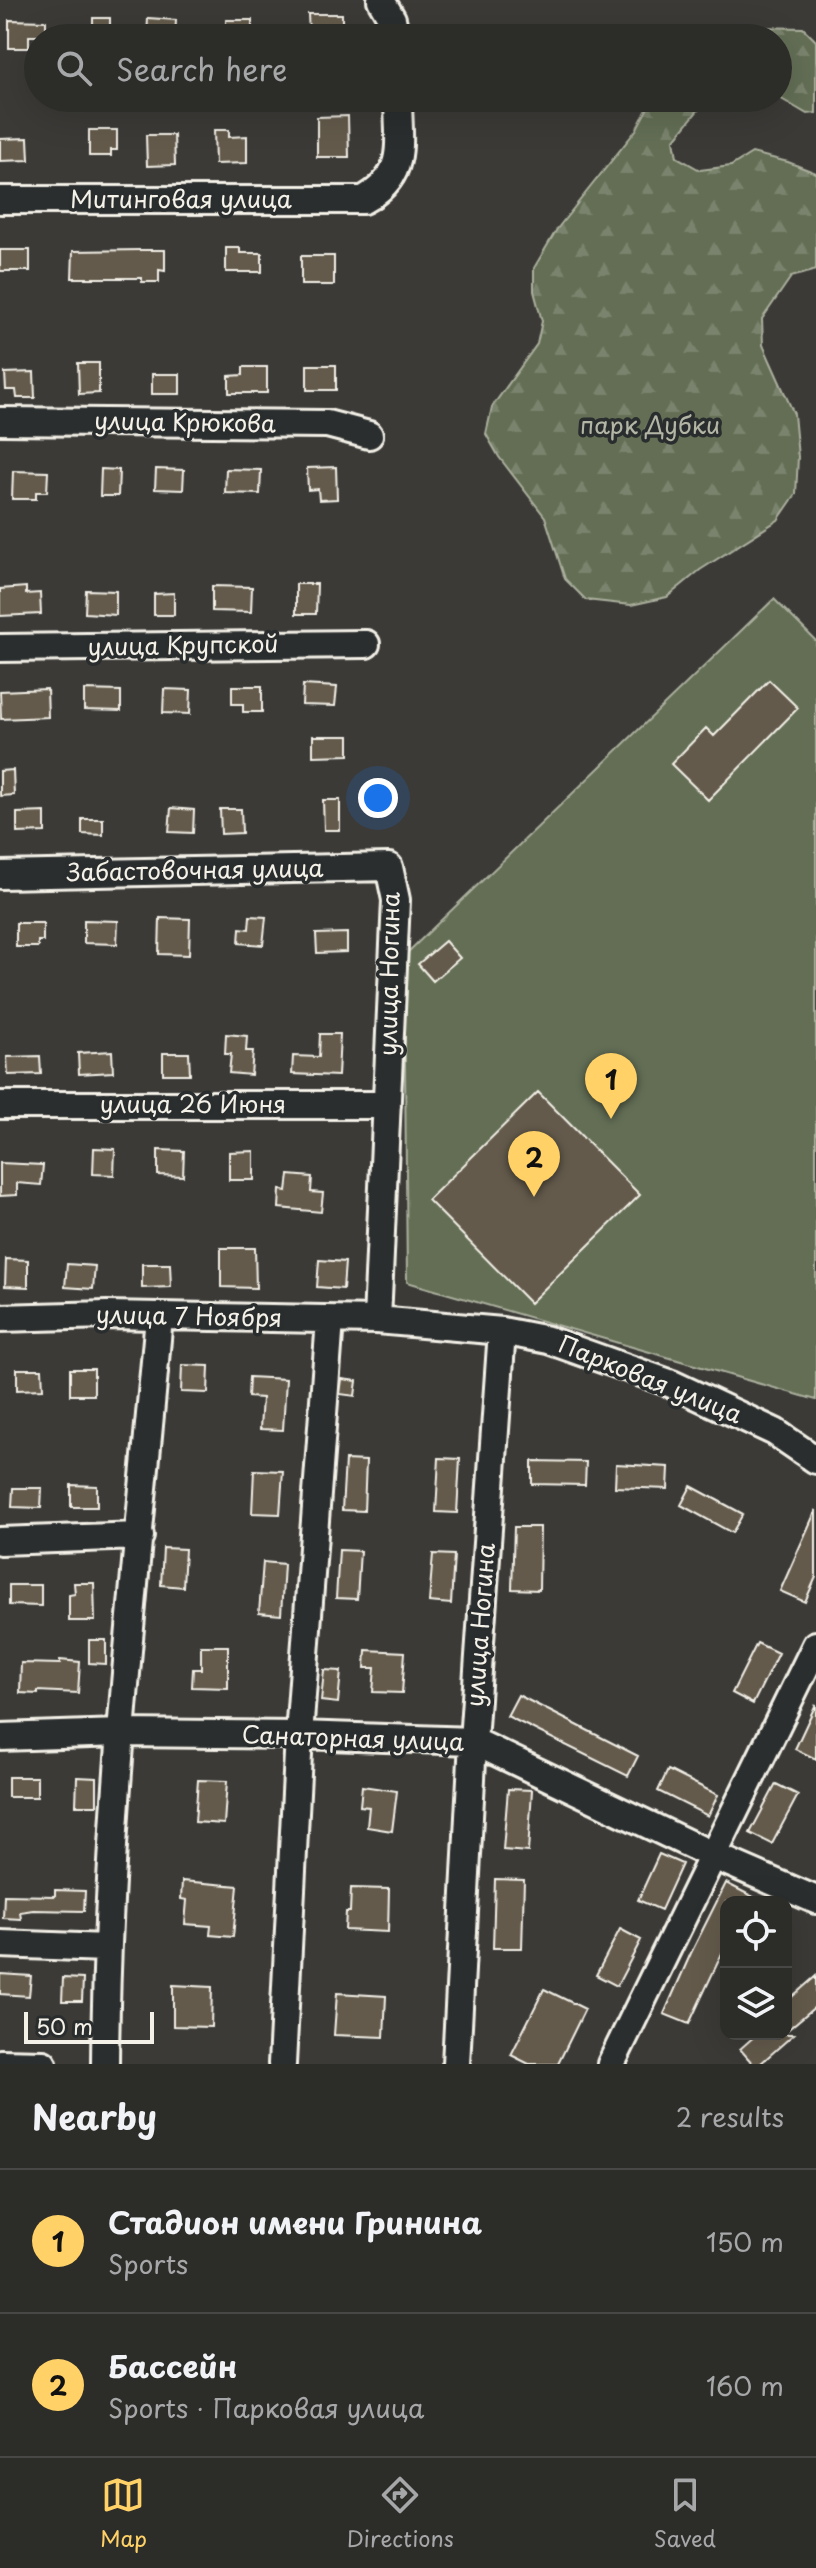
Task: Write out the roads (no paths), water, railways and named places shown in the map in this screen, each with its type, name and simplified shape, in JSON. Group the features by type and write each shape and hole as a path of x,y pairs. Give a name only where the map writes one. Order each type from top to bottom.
{"street":[{"path":"381,0 393,24"},
{"name":"Митинговая улица","path":"0,200 363,200 382,189 393,175 398,154 398,112"},
{"name":"улица Крюкова","path":"0,421 327,424 369,435"},
{"name":"улица Крупской","path":"0,648 366,644"},
{"name":"Забастовочная улица","path":"0,875 389,867"},
{"name":"улица Ногина","path":"377,1320 396,900 389,867"},
{"name":"улица 26 Июня","path":"0,1105 387,1105"},
{"name":"улица 7 Ноября","path":"0,1318 107,1315 377,1320"},
{"path":"105,2064 106,1948 121,1733 159,1317"},
{"path":"282,2064 299,1735 330,1320"},
{"name":"Парковая улица","path":"377,1320 502,1331 548,1340 672,1384 775,1432 816,1460"},
{"name":"улица Ногина","path":"456,2064 473,1741 502,1331"},
{"path":"0,1541 140,1536"},
{"path":"611,2064 816,1645"},
{"name":"Санаторная улица","path":"0,1737 121,1733 473,1741 714,1856 816,1900"},
{"path":"0,1944 106,1948"},
{"path":"0,2063 43,2064"}],"place":[{"name":"Стадион имени Гринина","path":"611,1119"},
{"name":"Бассейн","path":"534,1197"}],"park label":[{"name":"парк Дубки","path":"650,426"}]}
